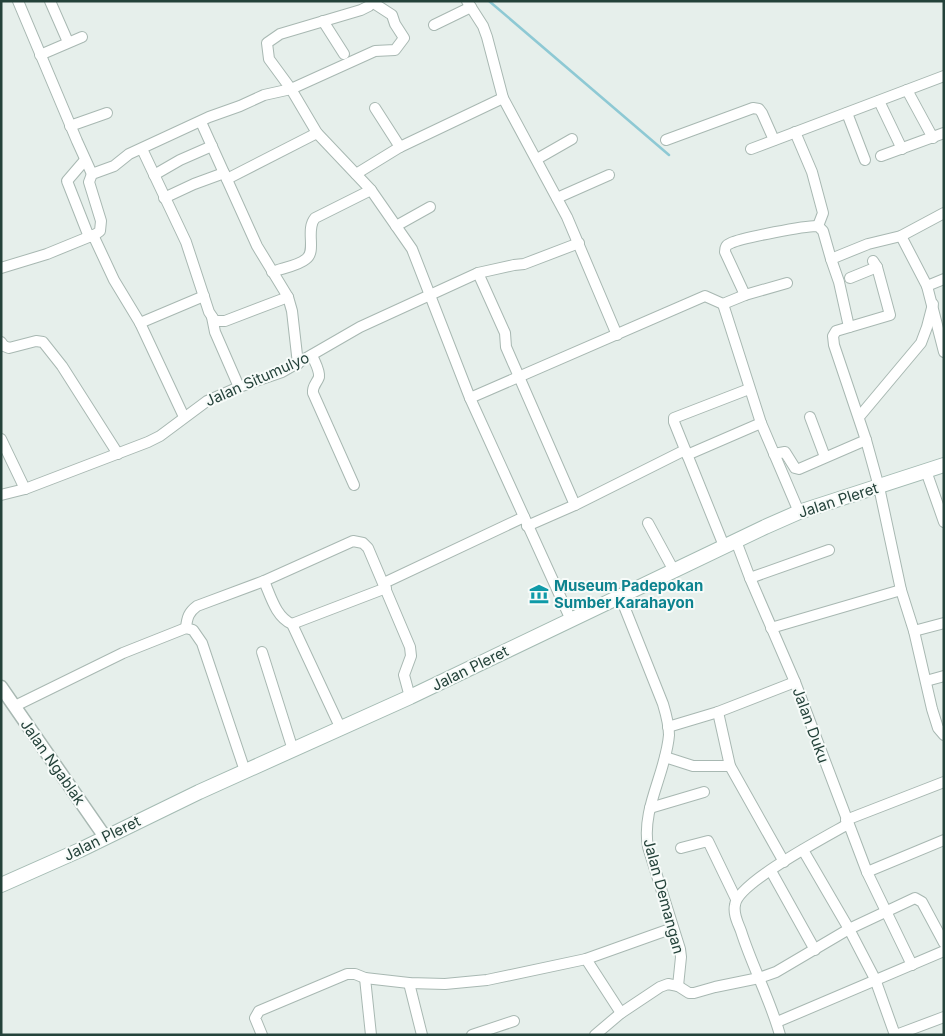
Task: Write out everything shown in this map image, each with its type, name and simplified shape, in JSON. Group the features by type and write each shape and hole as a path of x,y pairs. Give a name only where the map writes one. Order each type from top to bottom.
{"main road":[{"name":"Jalan Pleret","path":"1,885 80,850 244,771 342,729 571,620 673,569 799,512 944,465"}],"street":[{"path":"1,268 47,254 91,236 100,230 101,226 89,182 92,174 18,1"},
{"path":"50,1 68,42"},
{"path":"92,174 114,166 129,154 264,95 291,89 376,51 393,51 398,48 400,42 405,40 395,24 394,17 388,10 372,2 366,8 280,34 267,43 269,59 291,89 318,133 370,190 412,249 470,398 571,620"},
{"path":"434,24 469,4 483,26 503,98 558,198 617,334"},
{"path":"323,22 344,54"},
{"path":"40,55 82,37"},
{"path":"751,149 944,76"},
{"path":"907,90 933,138"},
{"path":"356,174 400,147 503,98"},
{"path":"879,101 902,149"},
{"path":"375,108 400,147"},
{"path":"666,140 753,108 759,109 762,112 774,140"},
{"path":"70,126 108,113"},
{"path":"847,113 865,160"},
{"path":"201,122 258,246 288,297 292,311 298,364"},
{"path":"795,132 812,172 823,213 818,226"},
{"path":"164,198 194,184 226,176 318,133"},
{"path":"881,156 944,133"},
{"path":"537,159 572,138"},
{"path":"154,175 180,160 212,146"},
{"path":"142,149 186,242 212,317 215,332 239,387"},
{"path":"85,160 67,180 91,236 114,280 140,323 184,416"},
{"path":"558,198 609,174"},
{"path":"272,272 308,258 311,253 310,225 315,218 370,190"},
{"path":"396,226 430,207"},
{"path":"831,259 868,244 901,236 944,213"},
{"path":"818,226 823,231 840,282 849,327"},
{"path":"745,295 724,252 728,245 732,242 748,238 818,226"},
{"path":"901,236 927,286 944,352"},
{"name":"Jalan Situmulyo","path":"1,495 25,490 155,439 207,401 298,364 360,327 478,273 524,264 579,243"},
{"path":"850,278 875,264 890,315 836,331 832,338 866,440 879,487 901,590 914,631 927,693 938,728 944,735"},
{"path":"478,273 505,333 506,347 575,505"},
{"path":"927,286 944,279"},
{"path":"470,398 705,296 723,304 745,295 787,283"},
{"path":"140,323 204,296"},
{"path":"212,317 215,320 224,321 288,297"},
{"path":"723,304 761,423 799,512"},
{"path":"859,417 921,343 933,304"},
{"path":"2,345 8,348 36,341 43,342 62,366 118,454"},
{"path":"312,356 319,373 312,387 312,393 354,485"},
{"name":"Jalan Duku","path":"749,389 674,418 674,422 686,453 730,543 750,578 795,682 867,872 912,965"},
{"path":"810,417 825,457"},
{"path":"264,581 280,616 284,621 292,624 385,586 526,522 575,505 686,453 761,423"},
{"path":"1,439 25,490"},
{"path":"774,454 782,451 785,452 792,464 799,469 866,440"},
{"path":"926,471 944,522"},
{"path":"648,523 673,569"},
{"path":"186,628 190,611 198,606 264,581 359,541 368,548 410,646 411,656 404,675 410,697"},
{"path":"750,578 829,550"},
{"path":"771,628 901,590"},
{"name":"Jalan Demangan","path":"620,596 663,704 668,727 665,757 650,808 647,839 681,957 678,986"},
{"path":"914,631 944,622"},
{"path":"292,624 342,729"},
{"path":"6,697 186,628 193,630 202,643 244,771"},
{"path":"262,652 293,750"},
{"path":"926,681 944,676"},
{"path":"668,727 718,712 795,682"},
{"name":"Jalan Ngablak","path":"6,697 105,837"},
{"path":"718,712 730,766 784,862"},
{"path":"665,757 693,766 730,766"},
{"path":"736,899 744,890 771,871 847,822 944,782"},
{"path":"650,808 704,792"},
{"path":"867,872 944,840"},
{"path":"682,848 708,841 736,899 735,912 748,954 780,1035"},
{"path":"802,850 849,929 875,979 896,1035 944,1017"},
{"path":"771,871 815,950"},
{"path":"594,1035 664,985 671,984 689,993 694,993 720,985 759,978 776,972 849,929 911,899 918,899 922,902 944,943"},
{"path":"262,1035 255,1018 259,1011 347,974 409,983 445,984 480,981 586,959 673,928"},
{"path":"776,1022 944,951"},
{"path":"586,959 621,1014"},
{"path":"365,978 372,1035"},
{"path":"409,983 422,1035"},
{"path":"472,1035 514,1021"}],"waterway":[{"path":"489,1 669,155"}],"place":[{"name":"Museum Padepokan Sumber Karahayon","path":"539,594"}]}
